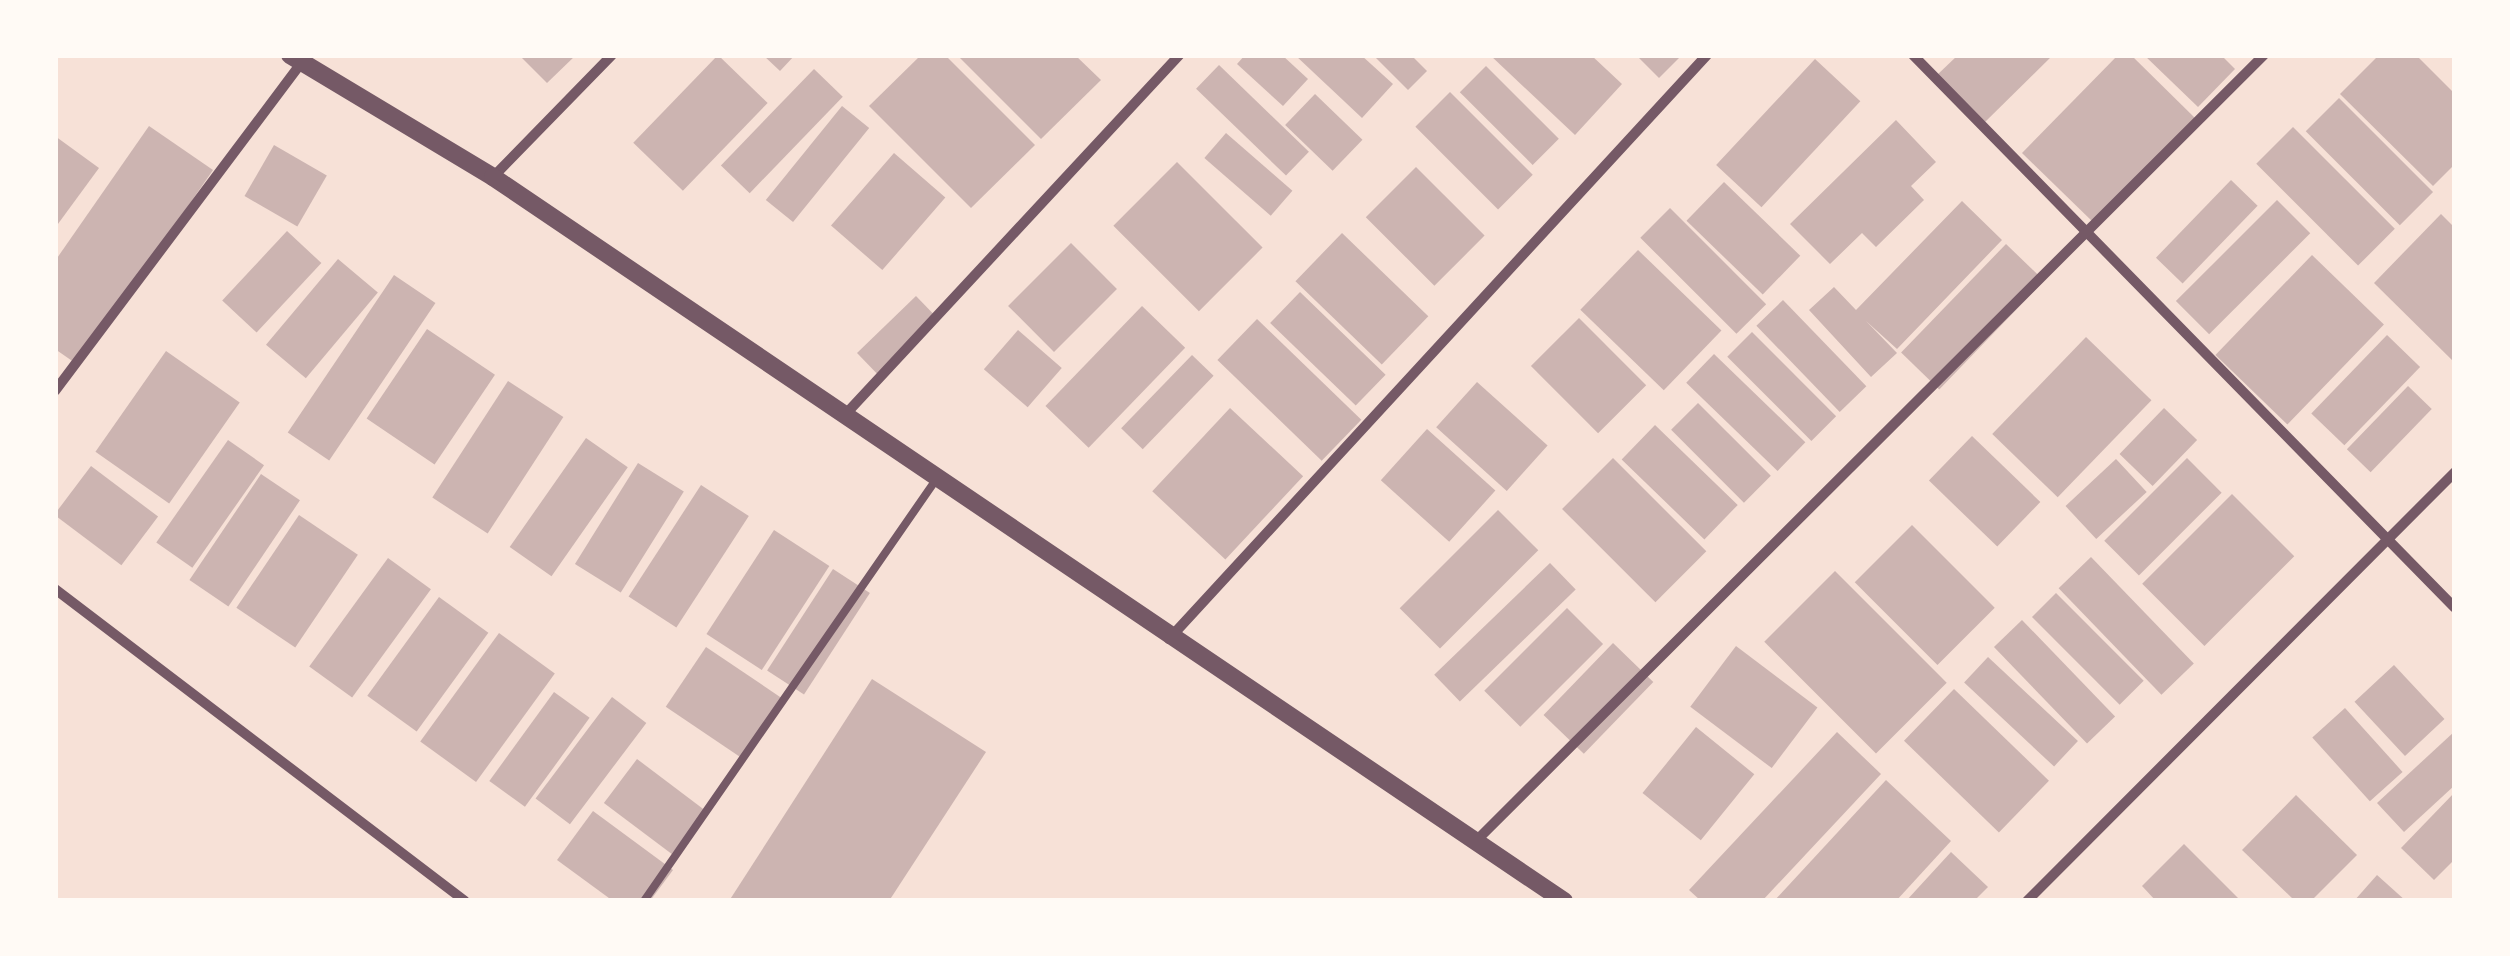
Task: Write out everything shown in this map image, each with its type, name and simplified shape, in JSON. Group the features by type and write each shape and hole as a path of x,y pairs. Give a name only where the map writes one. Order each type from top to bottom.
{"street":[{"path":"493,176 612,55"},
{"path":"842,418 1179,55"},
{"path":"1167,640 1707,55"},
{"path":"1913,55 2386,542 2455,608"},
{"path":"1474,843 2264,55"},
{"path":"55,391 296,58 493,176 1167,640 1564,901"},
{"path":"2028,901 2455,472"},
{"path":"55,589 465,901"}],"lane":[{"path":"644,901 935,481"}],"building":[{"path":"519,55 576,55 547,83"},
{"path":"718,55 768,103 683,191 633,143"},
{"path":"763,55 795,55 780,71"},
{"path":"921,55 945,55 1035,145 971,208 869,106"},
{"path":"957,55 1075,55 1101,80 1041,139"},
{"path":"1245,55 1282,55 1308,79 1283,106 1237,64"},
{"path":"1295,55 1361,55 1393,84 1362,118"},
{"path":"1373,55 1411,55 1427,71 1408,90"},
{"path":"1490,55 1591,55 1622,84 1575,135"},
{"path":"1636,55 1682,55 1659,78"},
{"path":"1958,55 2053,55 1983,124 1936,76"},
{"path":"2118,55 2131,55 2197,120 2095,224 2022,153"},
{"path":"2144,55 2221,55 2235,69 2198,107"},
{"path":"2379,55 2416,55 2455,94 2455,164 2433,186 2340,94"},
{"path":"1815,59 1860,101 1761,207 1716,165"},
{"path":"1219,65 1309,152 1286,176 1196,89"},
{"path":"1486,66 1559,139 1533,165 1460,92"},
{"path":"814,69 843,97 750,193 721,165"},
{"path":"1450,92 1533,175 1498,209 1415,127"},
{"path":"1315,94 1362,140 1333,171 1285,125"},
{"path":"2339,98 2433,192 2400,225 2306,131"},
{"path":"842,106 869,128 793,222 766,200"},
{"path":"1896,120 1936,162 1911,186 1924,200 1876,247 1862,233 1830,264 1790,224"},
{"path":"149,126 213,170 78,365 55,349 55,261"},
{"path":"2293,127 2395,229 2358,266 2256,164"},
{"path":"1226,133 1292,191 1271,216 1204,158"},
{"path":"55,136 99,168 55,228"},
{"path":"274,145 327,176 297,227 244,196"},
{"path":"894,153 945,198 882,270 831,225"},
{"path":"1177,162 1263,248 1199,311 1113,226"},
{"path":"1416,167 1485,236 1434,286 1366,217"},
{"path":"2231,180 2258,206 2183,283 2156,258"},
{"path":"1724,182 1800,256 1763,294 1686,221"},
{"path":"2277,200 2310,233 2209,334 2176,301"},
{"path":"1962,201 2002,240 1897,349 1866,321 1897,353 1871,377 1809,310 1834,287 1856,310"},
{"path":"1670,208 1766,304 1736,334 1640,238"},
{"path":"2441,214 2455,228 2455,363 2374,283"},
{"path":"287,231 321,263 257,333 222,300"},
{"path":"1342,233 1428,316 1382,365 1295,281"},
{"path":"1071,243 1117,289 1054,352 1008,306"},
{"path":"2006,244 2044,281 1939,389 1901,353"},
{"path":"1638,250 1721,331 1664,390 1580,310"},
{"path":"2312,255 2384,324 2287,424 2215,355"},
{"path":"338,259 378,292 306,378 266,345"},
{"path":"394,275 435,303 329,460 288,433"},
{"path":"1300,292 1386,375 1356,406 1270,323"},
{"path":"916,296 938,319 879,376 857,353"},
{"path":"1783,300 1866,386 1840,412 1756,326"},
{"path":"1142,306 1185,348 1089,448 1045,406"},
{"path":"1579,318 1646,385 1598,433 1531,366"},
{"path":"1257,319 1361,420 1322,461 1217,360"},
{"path":"427,329 495,375 435,464 367,419"},
{"path":"1018,330 1062,368 1028,407 984,369"},
{"path":"1752,332 1836,416 1811,441 1727,357"},
{"path":"2387,335 2420,367 2344,445 2311,413"},
{"path":"2086,337 2151,400 2058,497 1992,434"},
{"path":"166,351 240,403 169,503 95,452"},
{"path":"1714,354 1805,442 1778,471 1686,383"},
{"path":"1192,355 1214,376 1143,449 1121,428"},
{"path":"508,381 563,417 488,534 432,498"},
{"path":"1477,382 1548,446 1507,491 1436,427"},
{"path":"2408,386 2432,409 2371,472 2347,449"},
{"path":"1698,403 1771,476 1744,503 1671,430"},
{"path":"1230,408 1303,476 1225,560 1152,491"},
{"path":"2164,408 2197,440 2153,486 2120,454"},
{"path":"1655,425 1738,505 1704,539 1622,460"},
{"path":"1427,429 1495,491 1449,542 1381,480"},
{"path":"1972,436 2040,502 1997,547 1929,481"},
{"path":"586,438 628,467 551,576 510,547"},
{"path":"228,440 264,465 192,568 156,542"},
{"path":"1613,458 1706,551 1655,602 1562,509"},
{"path":"2187,458 2222,493 2139,575 2104,541"},
{"path":"2116,459 2147,492 2096,539 2066,506"},
{"path":"638,463 684,492 621,593 575,564"},
{"path":"91,466 158,517 121,565 55,515"},
{"path":"261,474 300,500 228,606 189,580"},
{"path":"701,485 749,516 676,628 629,597"},
{"path":"2232,494 2294,556 2204,646 2142,584"},
{"path":"1498,510 1538,550 1440,649 1400,608"},
{"path":"299,515 358,555 295,648 236,608"},
{"path":"1912,525 1995,608 1937,665 1855,582"},
{"path":"774,530 829,566 762,670 706,634"},
{"path":"2091,557 2194,663 2161,695 2059,588"},
{"path":"388,558 431,589 352,698 309,666"},
{"path":"1550,563 1576,590 1460,701 1434,675"},
{"path":"833,569 870,593 804,694 767,670"},
{"path":"1835,571 1947,683 1876,753 1764,642"},
{"path":"2056,593 2144,681 2120,705 2032,617"},
{"path":"439,597 488,633 417,732 367,696"},
{"path":"1567,608 1603,644 1520,727 1484,691"},
{"path":"2022,620 2115,716 2087,743 1994,647"},
{"path":"499,633 555,674 476,782 420,741"},
{"path":"1613,643 1653,682 1584,754 1544,715"},
{"path":"1736,646 1817,707 1772,768 1690,707"},
{"path":"706,647 782,698 742,758 666,707"},
{"path":"1988,657 2078,741 2054,766 1964,683"},
{"path":"2394,665 2444,719 2405,756 2355,702"},
{"path":"872,679 986,752 889,901 729,901"},
{"path":"1954,689 2049,781 1999,832 1904,741"},
{"path":"554,692 590,718 525,807 489,781"},
{"path":"612,697 646,723 570,824 536,798"},
{"path":"2345,708 2403,772 2370,801 2312,737"},
{"path":"1696,727 1754,774 1701,840 1643,793"},
{"path":"2455,731 2455,785 2404,832 2377,803"},
{"path":"1837,732 1881,774 1762,901 1701,901 1689,890"},
{"path":"637,759 705,810 672,854 604,803"},
{"path":"1886,780 1951,841 1896,901 1774,901"},
{"path":"2455,792 2455,859 2434,880 2401,848"},
{"path":"2296,795 2357,855 2311,901 2295,901 2242,850"},
{"path":"593,811 673,870 650,901 613,901 557,860"},
{"path":"2184,844 2241,901 2156,901 2142,886"},
{"path":"1951,852 1988,887 1974,901 1906,901"},
{"path":"2377,875 2406,901 2354,901"}]}
